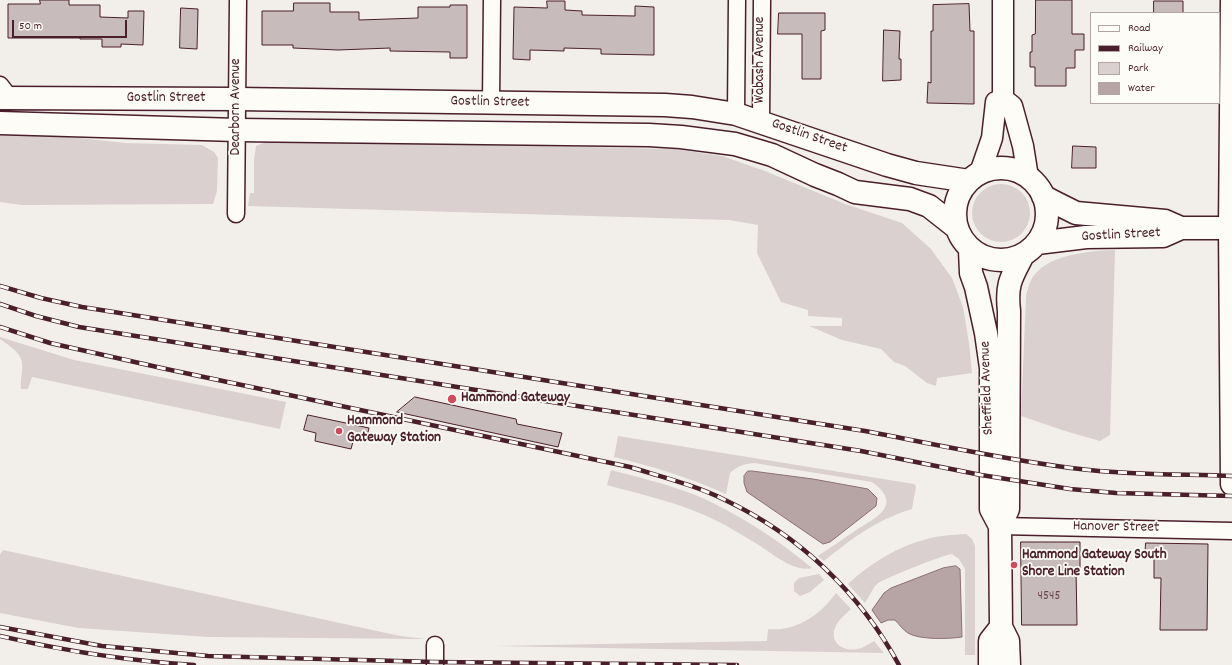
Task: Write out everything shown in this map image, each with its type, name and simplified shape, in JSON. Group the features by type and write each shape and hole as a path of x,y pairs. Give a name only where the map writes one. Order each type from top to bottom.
{"main road":[{"path":"1232,0 1232,484"},
{"name":"Gostlin Street","path":"3,93 237,99 666,105 692,107 736,114 761,121 887,165 916,173 974,177"},
{"name":"Gostlin Street","path":"0,123 237,130 649,135 681,137 735,144 772,155 815,176 855,192 910,199 929,206 956,228"},
{"path":"1005,168 1017,171 1028,177 1037,185 1046,205 1046,225 1043,235 1030,249 1010,260 996,261 982,257 970,250 962,240 956,228 954,216 955,203 960,191 974,177 992,169 1005,168"},
{"path":"855,192 878,203 903,209 934,226 951,244 971,273"},
{"name":"Gostlin Street","path":"1043,196 1052,202 1076,213 1165,221 1181,228 1231,228"},
{"name":"Gostlin Street","path":"1030,249 1086,237 1163,236 1181,228"},
{"name":"Sheffield Avenue","path":"1008,665 1008,641 1001,627 1000,526 1008,509 1009,311 1007,297 1009,284 1030,249"},
{"name":"Sheffield Avenue","path":"970,250 971,273 976,287 986,333 991,368 991,509 1000,526"},
{"path":"990,665 990,641 1001,627"}],"street":[{"name":"Dearborn Avenue","path":"236,214 238,0"},
{"path":"491,103 492,0"},
{"name":"Wabash Avenue","path":"736,114 737,0"},
{"name":"Wabash Avenue","path":"761,121 762,0"},
{"path":"1003,0 1003,99"},
{"path":"974,177 992,138 996,102 1003,99"},
{"path":"1003,99 1012,106 1023,146 1028,177"},
{"name":"Hanover Street","path":"1000,526 1232,531"},
{"path":"435,645 435,665"}],"green space":[{"path":"0,135 49,135 126,143 202,145 214,152 218,158 217,191 213,204 22,205 0,202"},
{"path":"271,140 674,149 722,156 765,171 845,204 902,223 931,249 952,278 963,307 972,373 937,378 936,386 927,383 905,366 894,362 881,349 842,340 809,326 842,326 842,318 808,316 808,310 781,302 757,253 758,225 729,220 248,206 250,193 254,193 254,160 256,146"},
{"path":"1001,184 1017,189 1025,197 1030,213 1025,229 1017,237 1001,242 985,237 977,229 972,213 977,197 985,189"},
{"path":"1115,250 1110,435 1100,441 1021,416 1026,296 1034,275 1043,267 1052,262 1072,255 1094,251"},
{"path":"0,337 74,360 286,402 280,429 32,377 28,389 21,389 21,359 17,352 0,339"},
{"path":"618,436 914,484 916,486 912,509 888,518 865,530 824,561 818,556 883,511 886,505 886,498 882,490 872,482 754,463 741,466 730,473 726,494 698,482 671,473 614,457"},
{"path":"611,470 673,487 709,501 755,526 812,568 804,569 789,564 729,527 702,514 662,500 607,485"},
{"path":"966,534 972,539 975,546 975,655 965,655 965,569 959,559 952,554 946,555 882,581 875,586 865,603 848,584 866,569 884,557 905,546 946,535"},
{"path":"3,550 400,636 426,639 208,637 79,628 0,613 0,555"},
{"path":"819,574 824,580 810,592 800,596 794,591 794,583 799,578"},
{"path":"836,593 851,609 836,625 834,638 836,642 843,648 853,650 862,648 874,641 884,653 493,646 767,641 768,629 788,628 798,625 815,615"}],"water":[{"path":"748,471 813,479 868,489 877,498 876,506 830,542 823,544 747,492 744,483 744,476"},
{"path":"956,566 960,569 962,637 919,637 908,633 895,620 888,620 881,623 872,610 884,593 891,588 943,568"}],"building":[{"path":"40,0 69,0 69,5 100,5 100,17 128,18 128,11 144,11 143,45 121,44 121,47 102,47 102,39 8,38 8,4 40,4"},
{"path":"1036,0 1072,0 1072,34 1084,34 1084,50 1075,50 1075,68 1066,68 1066,86 1035,86 1035,67 1030,67 1030,52 1032,52 1032,35 1035,34"},
{"path":"547,1 565,1 565,10 582,11 582,15 635,16 635,6 654,7 654,55 601,54 601,49 564,48 564,51 530,50 530,60 513,59 514,7 547,8"},
{"path":"1154,1 1183,1 1183,12 1154,12"},
{"path":"294,3 330,3 330,12 359,12 359,20 418,18 418,7 450,7 450,5 467,5 467,58 450,58 450,52 390,51 390,48 338,50 293,48 293,45 262,45 262,11 293,11"},
{"path":"969,4 970,31 974,31 974,104 927,103 928,82 931,83 931,31 933,31 933,5"},
{"path":"181,8 198,9 197,49 180,48"},
{"path":"779,13 825,13 825,30 821,31 821,79 802,79 802,34 778,34"},
{"path":"884,30 900,31 899,59 901,59 901,80 883,81"},
{"path":"1073,146 1096,147 1096,168 1072,168"},
{"path":"415,397 516,419 517,424 562,433 558,447 397,412"},
{"name":"Hammond Gateway Station","path":"308,415 369,428 366,440 354,438 351,449 315,441 316,433 304,430"},
{"path":"1021,542 1080,542 1080,568 1076,568 1077,625 1022,625"},
{"path":"1146,543 1208,544 1207,630 1160,630 1161,578 1154,578 1154,558 1145,558"}],"railway":[{"path":"0,286 41,298 82,307 865,431 1019,460 1071,468 1111,472 1232,476"},
{"path":"0,304 36,316 79,327 861,451 981,475 1070,489 1116,493 1232,496"},
{"path":"0,327 50,343 166,369 630,467 702,490 752,514 778,530 825,569 846,590 866,614 899,665"},
{"path":"0,627 102,646 208,656 435,662 737,665"},
{"path":"0,636 97,655 194,665"}],"place":[{"name":"Hammond Gateway","path":"452,399"},
{"name":"Hammond Gateway Station","path":"339,431"},
{"name":"Hammond Gateway South Shore Line Station","path":"1014,565"}]}
